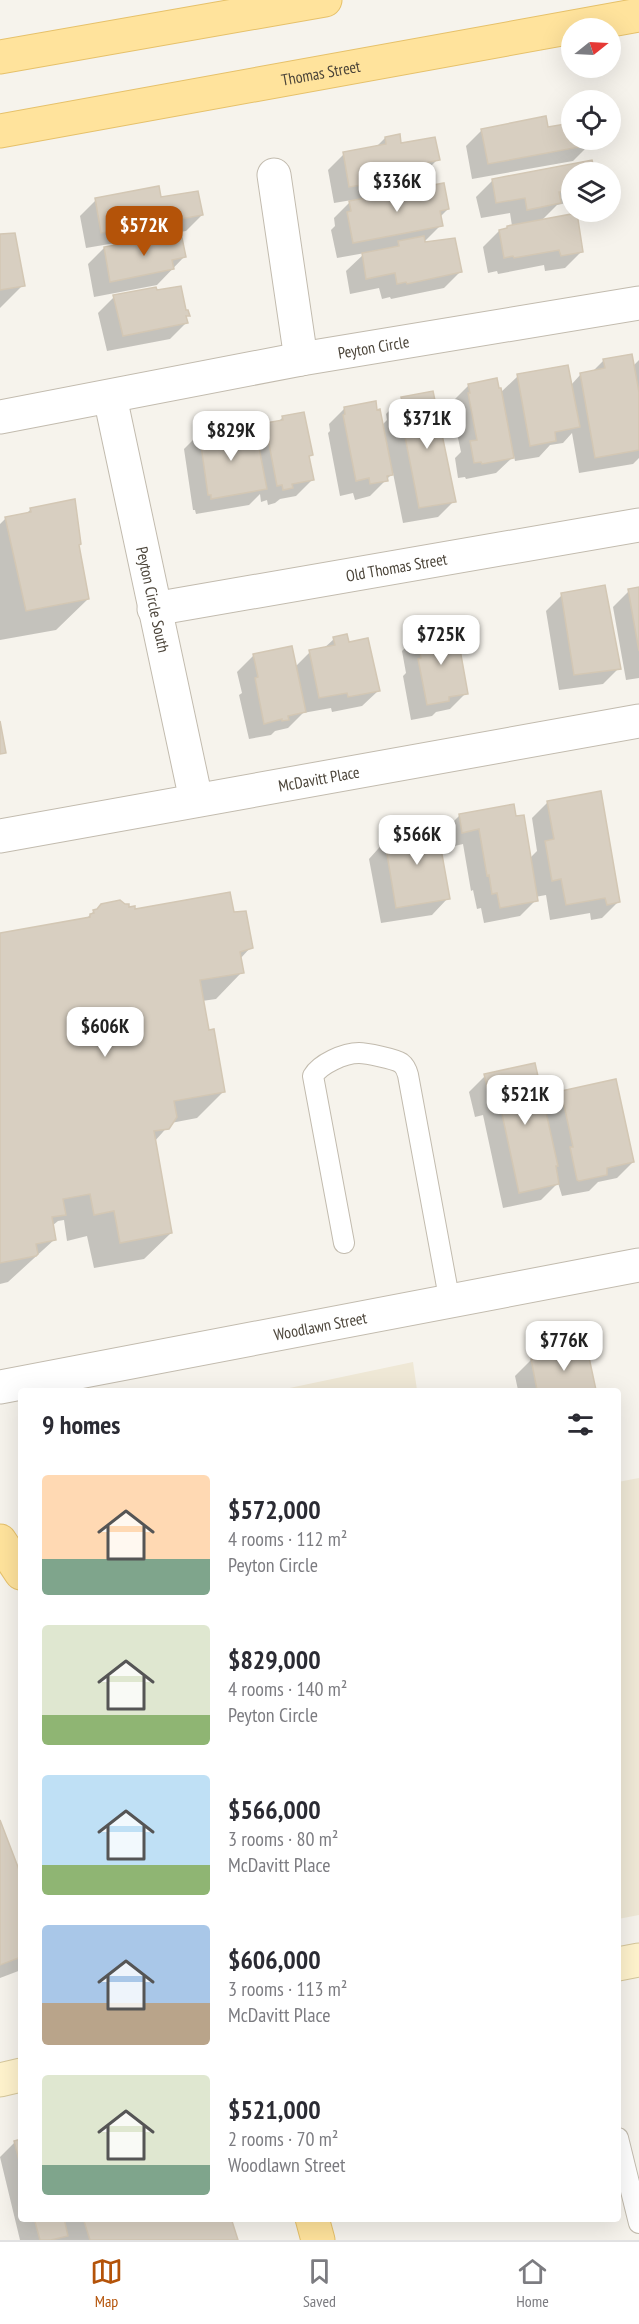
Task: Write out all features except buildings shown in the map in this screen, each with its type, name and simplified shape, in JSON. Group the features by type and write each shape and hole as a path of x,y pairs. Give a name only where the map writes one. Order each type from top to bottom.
{"main road":[{"path":"0,57 326,0"},
{"name":"Thomas Street","path":"0,131 639,15"},
{"path":"0,1541 18,1568"},
{"path":"313,2222 318,2240"}],"street":[{"path":"274,175 302,359"},
{"name":"Peyton Circle","path":"0,417 302,359 639,303"},
{"name":"Peyton Circle South","path":"110,397 196,801"},
{"name":"Old Thomas Street","path":"154,609 639,525"},
{"name":"McDavitt Place","path":"0,836 639,721"},
{"name":"Woodlawn Street","path":"0,1387 450,1303 639,1265"},
{"path":"621,1963 639,1960"},
{"path":"0,2080 18,2077"}],"lane":[{"path":"344,1243 313,1076 318,1068 327,1062 358,1052 400,1062 408,1075 450,1303"},
{"path":"621,2150 639,2223"}],"shaded area":[{"path":"413,1362 417,1388 290,1388"},
{"path":"639,1478 639,1915 621,1918 621,1481"}]}
